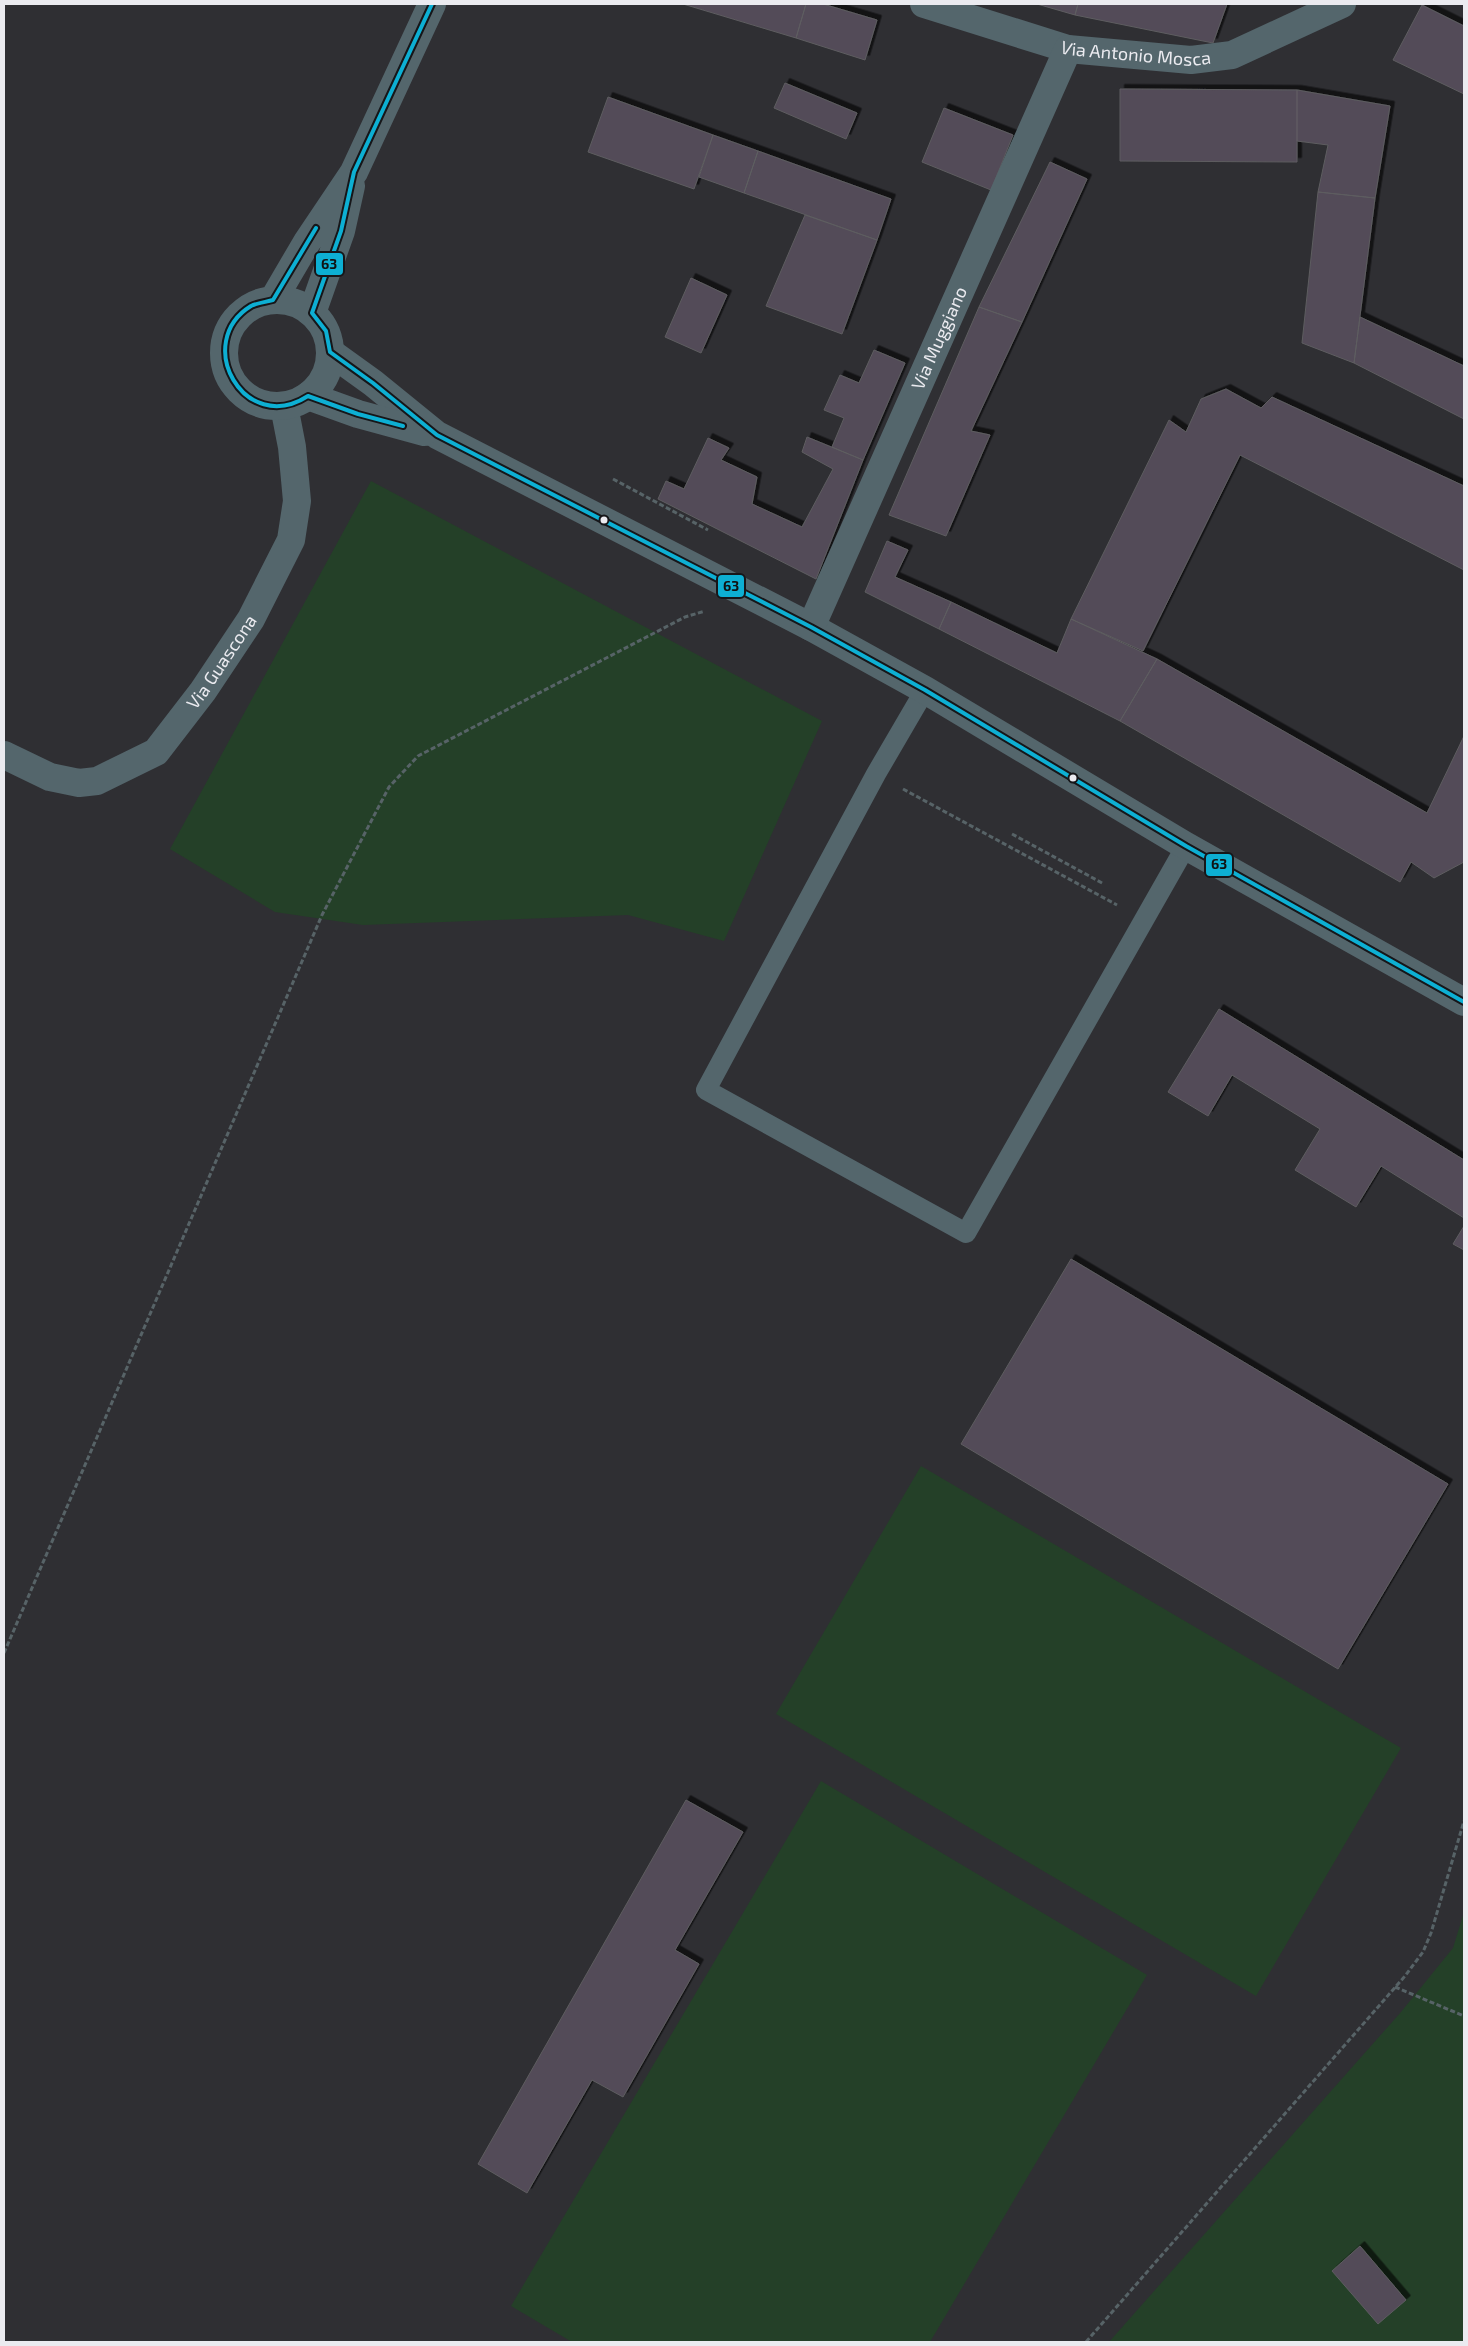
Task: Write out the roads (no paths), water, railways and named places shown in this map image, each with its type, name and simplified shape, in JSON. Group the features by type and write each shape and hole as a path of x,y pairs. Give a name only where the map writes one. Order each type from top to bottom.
{"street":[{"path":"273,300 307,242 354,172 432,4"},
{"name":"Via Antonio Mosca","path":"924,4 1068,49 1191,60 1232,54 1342,4"},
{"name":"Via Muggiano","path":"811,627 1068,49"},
{"path":"312,313 342,231 354,172"},
{"path":"296,401 324,380 329,367 330,352 327,334 321,323 312,313 295,303 273,300 256,304 236,320 227,337 224,357 233,382 246,396 264,405 296,401 358,414 437,435"},
{"path":"330,352 437,435 811,627 926,690 1186,846 1464,1002"},
{"name":"Via Guascona","path":"4,755 50,777 79,783 97,781 156,752 204,691 251,619 292,540 297,501 292,447 296,401"}],"lane":[{"path":"926,690 884,762 706,1090 966,1233 1186,846"}]}
